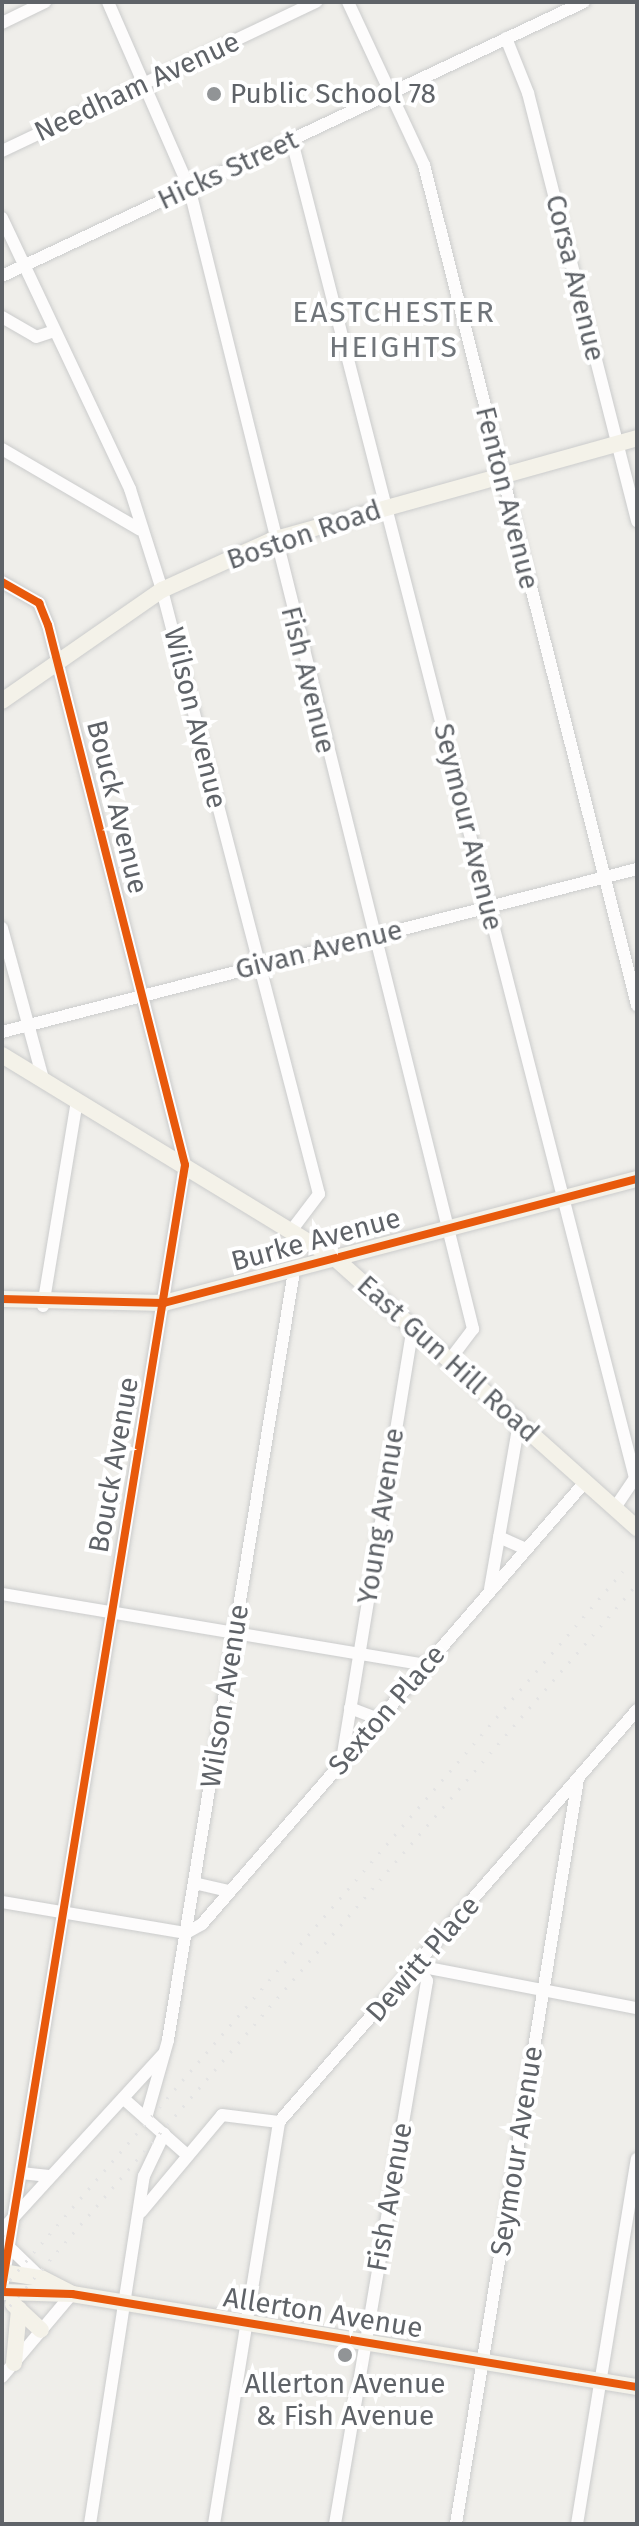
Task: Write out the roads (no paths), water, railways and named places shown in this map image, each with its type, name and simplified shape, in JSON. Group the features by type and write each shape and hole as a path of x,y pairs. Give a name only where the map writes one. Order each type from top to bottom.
{"main road":[{"name":"Boston Road","path":"2,701 56,660 162,590 272,540 637,438"},
{"name":"East Gun Hill Road","path":"2,1055 336,1259 637,1528"},
{"name":"Burke Avenue","path":"2,1299 43,1306 164,1303 637,1179"},
{"name":"Allerton Avenue","path":"3,2283 41,2278 72,2294"},
{"name":"Allerton Avenue","path":"3,2283 637,2387"},
{"path":"3,2283 19,2309 41,2330"},
{"path":"14,2363 19,2309"}],"street":[{"path":"2,23 45,2"},
{"name":"Fish Avenue","path":"108,2 189,187 272,540 473,1329 450,1360"},
{"name":"Needham Avenue","path":"2,151 316,2"},
{"name":"Fenton Avenue","path":"348,2 424,165 637,1005"},
{"name":"Hicks Street","path":"2,276 584,2"},
{"name":"Corsa Avenue","path":"506,38 528,93 637,521"},
{"name":"Seymour Avenue","path":"292,141 635,1478 615,1508"},
{"name":"Wilson Avenue","path":"2,218 130,489 139,529 162,590 319,1194 291,1231"},
{"path":"2,317 36,337 54,331"},
{"path":"2,449 139,529"},
{"name":"Bouck Avenue","path":"2,582 39,603 185,1165 3,2283"},
{"name":"Givan Avenue","path":"2,1032 637,869"},
{"path":"2,928 43,1079"},
{"path":"43,1306 77,1100"},
{"name":"Wilson Avenue","path":"146,2118 166,2051 294,1271"},
{"name":"Young Avenue","path":"342,1762 413,1325"},
{"path":"490,1589 519,1423"},
{"name":"Sexton Place","path":"186,1933 230,1891 585,1482"},
{"path":"499,1537 526,1549"},
{"path":"2,1594 427,1665"},
{"path":"350,1708 379,1719"},
{"name":"Dewitt Place","path":"279,2122 418,1966 637,1710"},
{"name":"Seymour Avenue","path":"456,2524 578,1779"},
{"path":"194,1883 230,1891"},
{"path":"2,1902 186,1933"},
{"path":"418,1966 637,2008"},
{"name":"Fish Avenue","path":"335,2524 427,1981 418,1966"},
{"path":"2,2230 166,2051"},
{"path":"124,2099 187,2155"},
{"path":"140,2213 222,2115 279,2122 214,2524"},
{"path":"90,2524 144,2176 164,2134"},
{"path":"577,2524 637,2159"},
{"path":"21,2173 49,2176"},
{"path":"9,2247 41,2278"},
{"path":"2,2377 72,2294"}],"railway":[{"path":"2,2289 623,1571"},
{"path":"2,2315 637,1584"}],"place":[{"name":"Public School 78","path":"214,94"},
{"name":"Allerton Avenue & Fish Avenue","path":"345,2355"}],"district":[{"name":"EASTCHESTER HEIGHTS","path":"394,329"}]}
